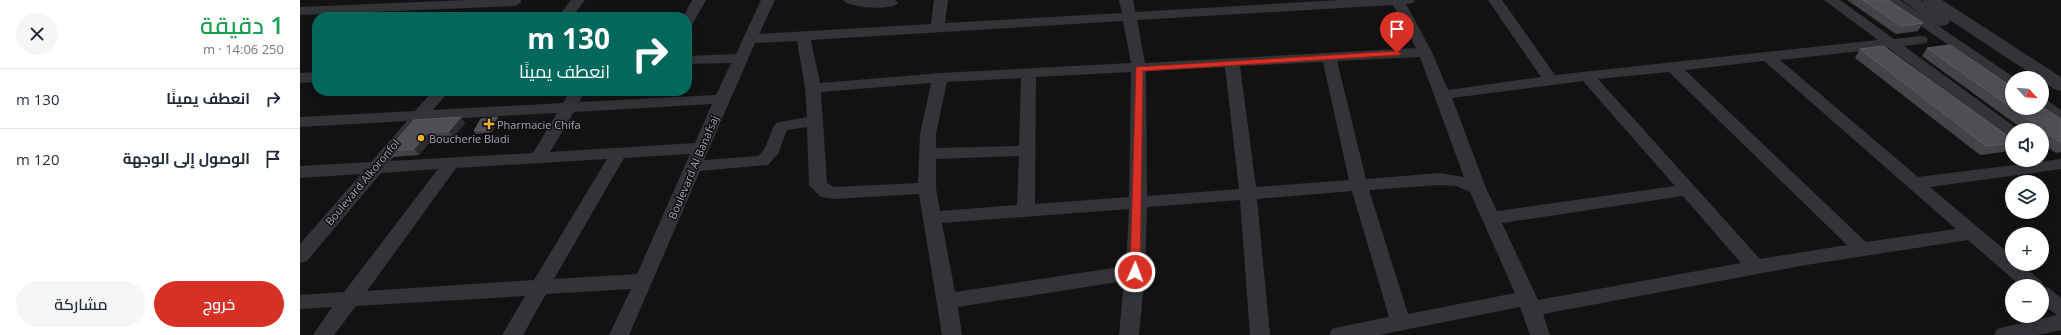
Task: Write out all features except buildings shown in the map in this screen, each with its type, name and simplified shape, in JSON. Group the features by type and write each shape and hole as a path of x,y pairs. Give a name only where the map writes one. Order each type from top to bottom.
{"street":[{"path":"569,12 578,0"},
{"path":"692,13 699,0"},
{"name":"Boulevard Al Banafsaj","path":"619,335 644,281 722,99 768,0"},
{"path":"850,0 864,4 892,3"},
{"path":"938,28 941,0"},
{"path":"751,39 938,28 1127,8 1401,0 1443,95 1477,188 1492,218 1540,335"},
{"path":"1495,0 1551,80"},
{"path":"1831,0 1894,44 2005,126"},
{"path":"1891,0 2005,78"},
{"path":"1910,0 2016,71"},
{"path":"1931,0 2061,85"},
{"path":"300,11 395,4 516,1"},
{"path":"507,12 516,1"},
{"path":"1127,8 1139,69 1138,202 1135,272 1129,335"},
{"path":"803,36 813,88 818,185 821,190 834,193 927,188"},
{"path":"1443,95 1551,80 1769,58 1921,40"},
{"path":"813,88 940,78 1139,69 1425,52"},
{"path":"1329,57 1359,185 1401,323"},
{"path":"692,60 741,58"},
{"path":"1769,58 2026,279"},
{"path":"1232,63 1237,114 1248,194 1260,335"},
{"path":"1673,67 1861,248"},
{"path":"1026,211 1029,74"},
{"path":"300,78 312,77"},
{"path":"1588,77 1755,266"},
{"path":"940,78 932,114 927,154 927,188 952,335"},
{"path":"2049,93 2061,101"},
{"name":"Boulevard Alkoronfol","path":"300,256 436,96"},
{"path":"539,157 575,96"},
{"path":"300,122 722,99"},
{"path":"2049,109 2061,117"},
{"path":"694,166 762,161 770,154 779,129 782,126 814,121"},
{"path":"300,172 702,148"},
{"path":"927,154 1027,152"},
{"path":"512,335 618,154"},
{"path":"2049,158 2060,165"},
{"path":"323,335 452,162"},
{"path":"1914,183 2060,165"},
{"path":"931,218 1440,179 1459,181 1477,188"},
{"path":"1492,218 1687,190"},
{"path":"1339,335 1401,323 1861,248 1972,233"},
{"path":"947,301 1135,272"},
{"path":"300,302 644,281"},
{"path":"2049,298 2061,309"},
{"path":"2004,335 2061,322"}],"place":[{"name":"Pharmacie Chifa","path":"489,124"},
{"name":"Boucherie Bladi","path":"421,138"}],"route":[{"path":"1135,272 1138,202 1139,69 1397,53"}]}
